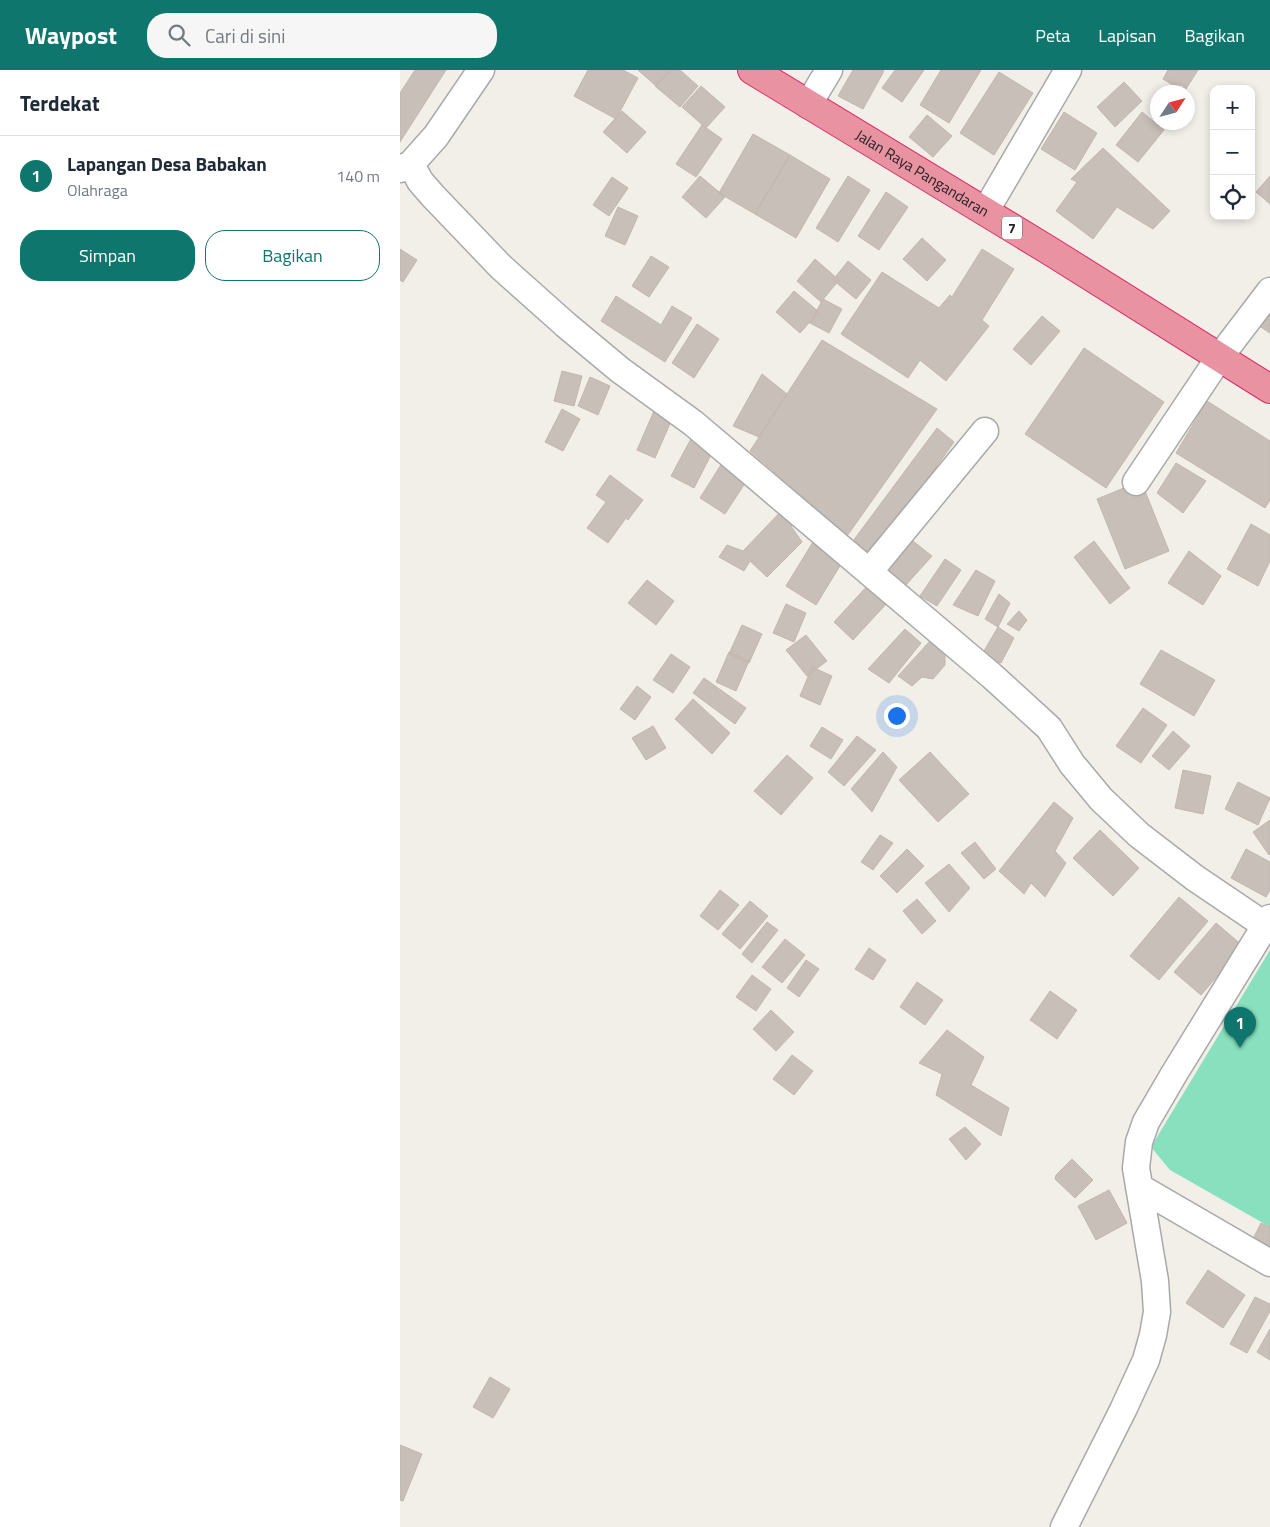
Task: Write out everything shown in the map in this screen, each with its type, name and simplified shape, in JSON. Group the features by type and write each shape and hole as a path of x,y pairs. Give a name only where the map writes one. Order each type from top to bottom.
{"highway":[{"name":"Jalan Raya Pangandaran","path":"752,70 808,106 1050,251 1270,389"}],"street":[{"path":"481,70 436,136 406,166 501,267 566,325 620,370 693,423 992,676 1049,728 1072,764 1101,799 1139,835 1195,878 1268,922 1146,1122 1139,1142 1136,1168 1157,1312 1153,1336 1146,1360 1123,1410 1064,1527"},
{"path":"808,106 829,70"},
{"path":"985,212 1068,70"},
{"path":"1136,482 1219,358 1270,291"},
{"path":"869,572 985,431"},
{"path":"1139,1187 1270,1263"}],"green space":[{"path":"1270,950 1270,1227 1170,1170 1151,1147"}],"building":[{"path":"415,70 446,70 400,142 400,93"},
{"path":"588,70 623,70 638,78 616,119 574,96"},
{"path":"638,70 670,70 656,86"},
{"path":"670,70 680,70 698,86 680,107 655,86"},
{"path":"853,70 884,71 863,109 838,96"},
{"path":"895,70 924,70 902,102 882,88"},
{"path":"941,70 981,70 949,123 920,105"},
{"path":"1168,70 1198,70 1188,85 1173,85 1163,79"},
{"path":"999,72 1033,93 994,155 960,133"},
{"path":"1124,82 1142,101 1115,127 1097,107"},
{"path":"701,86 725,107 706,128 682,107"},
{"path":"622,111 646,132 627,153 603,132"},
{"path":"1064,112 1097,133 1075,170 1041,149"},
{"path":"1142,112 1150,119 1150,130 1164,130 1138,162 1116,145"},
{"path":"927,115 952,136 933,157 909,137"},
{"path":"702,125 722,139 696,177 676,164"},
{"path":"753,134 790,155 755,214 719,193"},
{"path":"1103,148 1170,211 1153,229 1117,207 1093,239 1056,211 1077,182 1071,179"},
{"path":"790,155 830,179 796,238 755,214"},
{"path":"700,176 725,197 706,218 682,197"},
{"path":"848,176 870,190 838,242 816,228"},
{"path":"1270,176 1270,204 1256,192"},
{"path":"612,177 628,188 609,216 593,205"},
{"path":"886,192 908,207 879,250 858,236"},
{"path":"618,207 638,216 625,245 605,236"},
{"path":"922,238 946,260 927,281 903,259"},
{"path":"400,249 417,260 403,282 400,280"},
{"path":"982,249 1014,269 982,320 989,326 946,381 920,360 908,378 841,334 882,272 939,308 950,295 952,297"},
{"path":"651,256 669,267 649,297 632,286"},
{"path":"815,259 839,280 821,302 797,281"},
{"path":"848,261 871,280 856,299 833,280"},
{"path":"794,291 819,312 800,333 776,312"},
{"path":"616,296 661,325 672,306 692,318 665,362 601,321"},
{"path":"1270,296 1270,333 1253,322"},
{"path":"823,299 842,309 829,333 810,323"},
{"path":"1042,316 1060,331 1031,365 1013,349"},
{"path":"697,324 719,339 694,378 672,363"},
{"path":"822,340 937,409 847,536 750,451"},
{"path":"1084,348 1164,402 1106,488 1025,434"},
{"path":"562,371 582,376 574,406 554,401"},
{"path":"762,374 787,394 759,437 733,426"},
{"path":"590,377 610,386 598,415 578,406"},
{"path":"1207,401 1270,441 1270,500 1265,508 1176,453"},
{"path":"562,409 580,419 563,451 545,442"},
{"path":"654,411 672,419 655,458 637,450"},
{"path":"937,428 954,442 872,558 850,545"},
{"path":"693,435 715,447 694,488 671,476"},
{"path":"724,460 749,477 725,514 700,498"},
{"path":"1176,463 1206,481 1183,513 1157,493"},
{"path":"610,475 643,500 628,520 626,518 608,543 587,528 606,502 596,495"},
{"path":"1141,481 1169,551 1125,569 1097,499"},
{"path":"786,506 797,520 791,526 802,542 767,577 750,561 744,571 719,557 727,545 743,551"},
{"path":"1251,524 1270,535 1270,561 1258,586 1227,569"},
{"path":"908,537 932,556 905,586 881,567"},
{"path":"1094,541 1130,588 1110,604 1074,557"},
{"path":"813,542 843,561 816,605 786,586"},
{"path":"1189,551 1221,576 1203,605 1168,583"},
{"path":"945,559 961,570 937,606 920,596"},
{"path":"976,570 995,581 978,616 953,605"},
{"path":"647,580 674,601 656,625 628,603"},
{"path":"869,584 888,602 853,640 834,622"},
{"path":"999,594 1010,603 998,627 985,619"},
{"path":"786,604 806,613 794,642 773,633"},
{"path":"1019,611 1027,620 1019,631 1007,624"},
{"path":"742,625 762,634 749,663 729,654"},
{"path":"998,627 1014,638 1001,663 981,656"},
{"path":"905,629 921,643 889,683 868,669"},
{"path":"806,635 827,661 807,676 786,650"},
{"path":"930,641 945,651 945,665 933,679 922,677 912,686 898,676"},
{"path":"1161,650 1215,680 1194,716 1140,684"},
{"path":"729,652 749,661 736,691 716,682"},
{"path":"671,654 690,667 673,693 653,680"},
{"path":"812,667 832,676 820,705 800,696"},
{"path":"704,678 746,708 735,724 693,693"},
{"path":"637,686 651,697 635,720 620,709"},
{"path":"693,699 730,733 712,754 675,719"},
{"path":"1143,708 1167,725 1141,763 1116,746"},
{"path":"653,726 666,748 646,760 632,738"},
{"path":"822,727 843,740 831,759 810,746"},
{"path":"1173,731 1190,746 1169,770 1152,756"},
{"path":"857,736 876,750 844,786 828,772"},
{"path":"883,752 897,767 872,812 851,789"},
{"path":"930,752 969,794 938,822 899,780"},
{"path":"787,755 813,778 781,815 754,791"},
{"path":"1183,770 1211,776 1203,814 1175,808"},
{"path":"1238,782 1270,798 1258,825 1225,809"},
{"path":"1054,802 1073,818 1055,851 1066,863 1045,897 1031,883 1024,894 999,871"},
{"path":"1270,820 1270,854 1269,855 1253,832"},
{"path":"1100,830 1139,868 1113,896 1073,858"},
{"path":"880,835 893,843 873,870 861,862"},
{"path":"975,842 996,869 984,879 961,853"},
{"path":"907,849 924,866 897,893 880,876"},
{"path":"1246,849 1270,862 1270,890 1266,897 1231,878"},
{"path":"949,864 970,888 949,912 925,883"},
{"path":"720,890 739,905 718,930 700,916"},
{"path":"1179,897 1208,921 1159,980 1130,956"},
{"path":"917,899 936,921 922,934 903,911"},
{"path":"750,901 768,916 740,949 722,934"},
{"path":"767,922 778,930 752,963 742,954"},
{"path":"1216,923 1243,946 1201,995 1174,972"},
{"path":"785,939 805,955 782,983 762,967"},
{"path":"869,948 886,960 873,980 855,969"},
{"path":"806,960 819,969 799,997 787,988"},
{"path":"752,975 771,989 756,1011 736,997"},
{"path":"917,982 943,1000 925,1025 900,1007"},
{"path":"1050,991 1077,1010 1057,1039 1030,1020"},
{"path":"771,1010 794,1032 776,1051 753,1029"},
{"path":"947,1030 984,1057 971,1085 1009,1108 1001,1136 936,1095 942,1074 919,1063"},
{"path":"792,1055 813,1071 794,1095 773,1079"},
{"path":"965,1127 981,1144 966,1160 949,1139"},
{"path":"1072,1159 1093,1180 1075,1198 1055,1179 1056,1175"},
{"path":"1109,1190 1127,1223 1096,1240 1078,1206"},
{"path":"1261,1223 1270,1227 1270,1248 1253,1239"},
{"path":"1208,1270 1245,1295 1223,1328 1186,1303"},
{"path":"1255,1297 1270,1304 1270,1311 1247,1353 1230,1344"},
{"path":"1270,1329 1270,1360 1257,1352"},
{"path":"490,1377 510,1389 493,1418 473,1407"},
{"path":"400,1445 422,1454 403,1501 400,1500"}],"place":[{"name":"Lapangan Desa Babakan","path":"1240,1048"}]}
